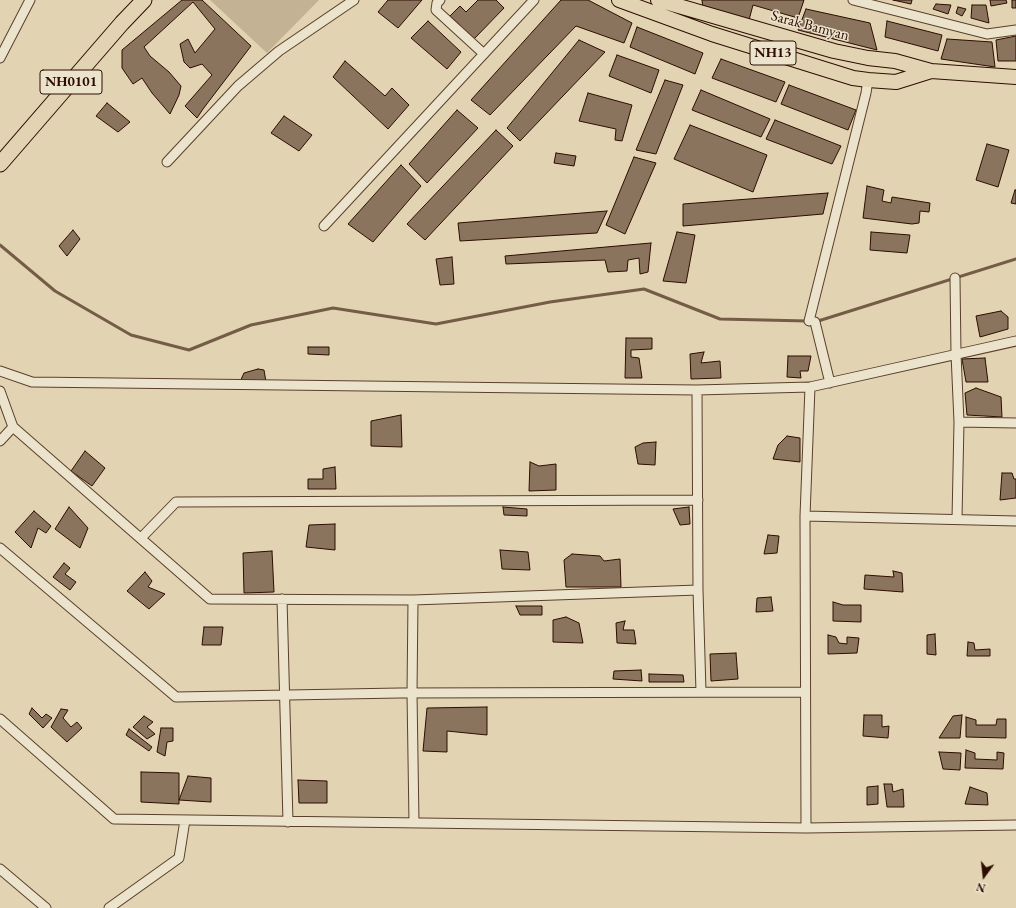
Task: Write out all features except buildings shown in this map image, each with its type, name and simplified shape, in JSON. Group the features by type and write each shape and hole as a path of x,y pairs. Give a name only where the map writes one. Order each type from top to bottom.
{"highway":[{"name":"NH0101","path":"0,164 122,23 144,0"}],"main road":[{"name":"NH13","path":"619,0 712,34 853,78 896,82 931,71 1016,77"},
{"name":"Sarak Bamyan","path":"658,0 834,51 868,58 895,61 931,71"}],"street":[{"path":"0,58 30,0"},
{"path":"167,162 238,86 279,51 354,0"},
{"path":"440,0 437,3 436,10 484,54"},
{"path":"324,226 534,0"},
{"path":"853,0 987,34 1016,30"},
{"path":"830,383 812,321 868,80"},
{"path":"955,278 959,422 957,519"},
{"path":"0,371 32,382 697,390 810,387 1016,341"},
{"path":"806,828 804,516 810,387"},
{"path":"697,390 698,590 701,692"},
{"path":"0,391 13,427 210,599 413,600 698,590"},
{"path":"959,422 1016,423"},
{"path":"0,441 13,427"},
{"path":"140,538 176,502 698,500"},
{"path":"804,516 1016,521"},
{"path":"0,548 176,697 412,693 805,692"},
{"path":"282,599 288,822"},
{"path":"413,600 412,693 414,823"},
{"path":"0,719 114,819 806,828 1016,825"},
{"path":"109,908 179,858 184,820"},
{"path":"0,869 46,908"}],"shaded area":[{"path":"210,0 319,0 267,53"}],"waterway":[{"path":"0,245 55,291 131,335 189,350 251,325 333,308 436,324 550,302 644,289 720,319 807,321"},
{"path":"815,322 1016,259"}]}
